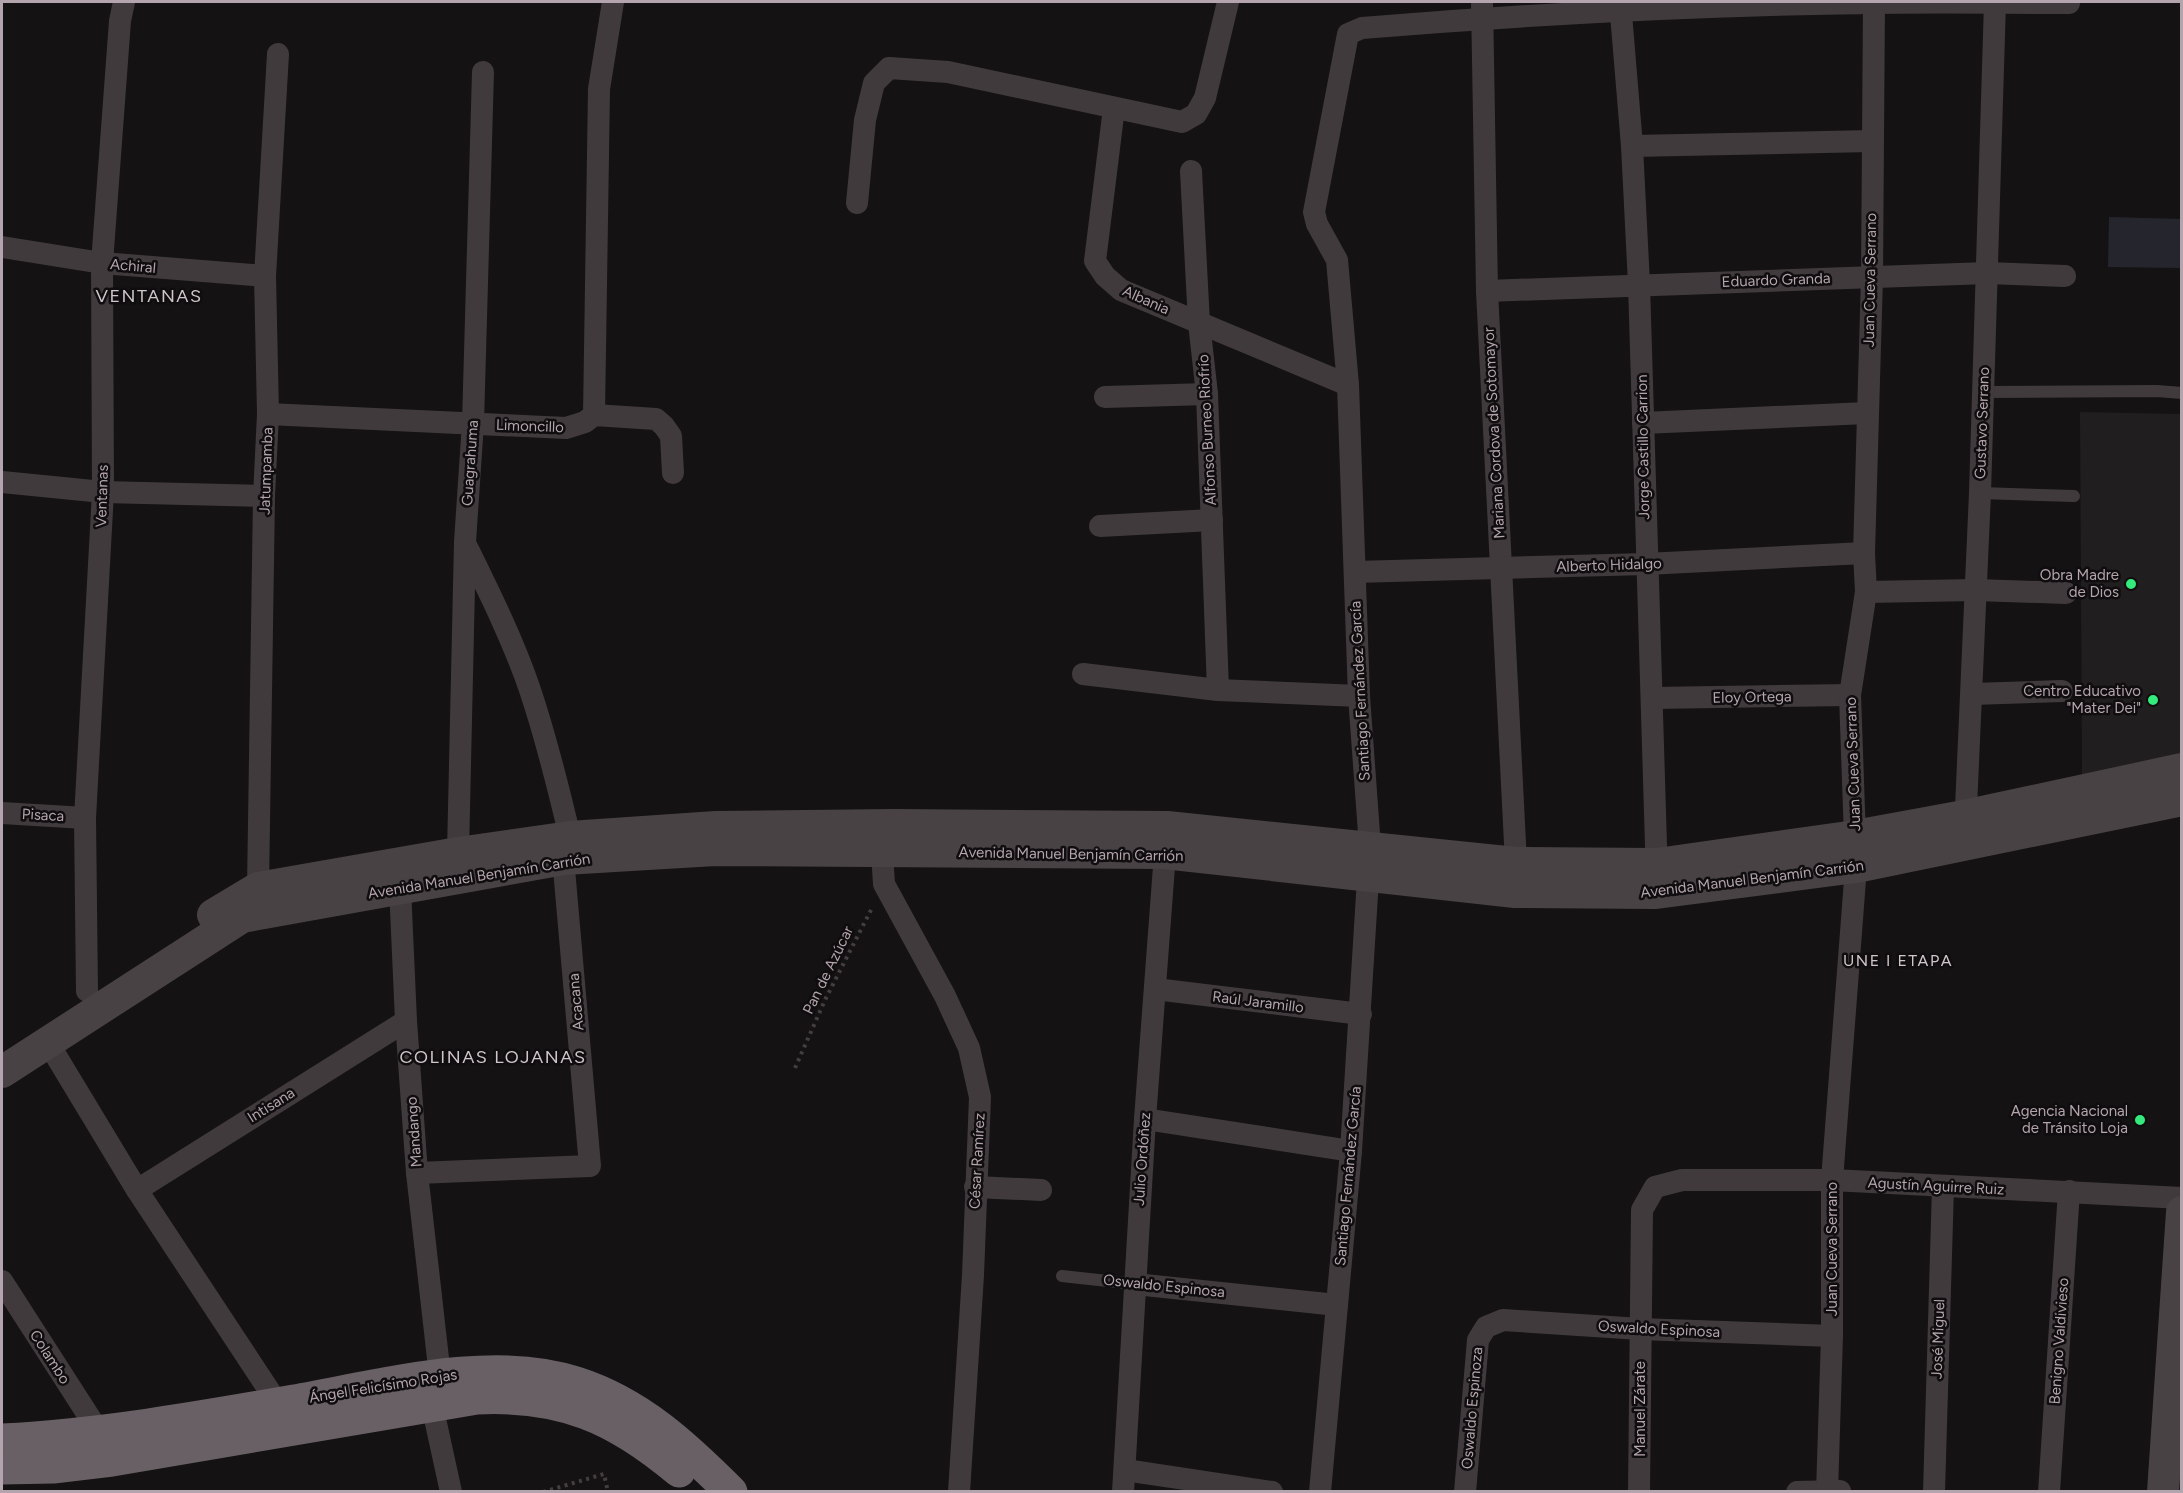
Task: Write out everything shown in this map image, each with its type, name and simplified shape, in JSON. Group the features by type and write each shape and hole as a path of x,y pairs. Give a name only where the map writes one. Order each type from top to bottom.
{"highway":[{"name":"Ángel Felicísimo Rojas","path":"2,1468 53,1467 112,1460 436,1390 511,1371 543,1374 575,1382 623,1402 656,1423 731,1491"},
{"name":"Ángel Felicísimo Rojas","path":"2,1440 99,1432 278,1404 436,1390 477,1398 511,1396 568,1406 613,1424 649,1446 702,1491"}],"main road":[{"name":"Avenida Manuel Benjamín Carrión","path":"2,1047 87,990 258,888 458,853 565,845 716,827 905,825 1166,840 1370,862 1515,892 1657,878 1856,867 1965,830 2181,769"},
{"name":"Avenida Manuel Benjamín Carrión","path":"1370,862 1516,863 1657,878 1855,836 1965,830 2181,800"},
{"name":"Avenida Manuel Benjamín Carrión","path":"2,1072 242,917 400,887 565,845 882,852 1166,840"},
{"path":"2163,1491 2181,1212"}],"street":[{"name":"Ventanas","path":"87,990 85,818 103,492 102,263 120,21 124,2"},
{"path":"594,415 599,89 613,2"},
{"path":"857,202 865,120 874,82 889,68 948,72 1182,122 1196,114 1204,98 1228,2"},
{"path":"1482,10 1874,2 2069,3"},
{"name":"Juan Cueva Serrano","path":"1832,1491 1832,1180 1856,867 1850,695 1866,592 1864,553 1872,277 1874,2"},
{"name":"Gustavo Serrano","path":"1965,830 1980,493 1995,2"},
{"name":"Jorge Castillo Carrion","path":"1621,7 1632,146 1639,284 1657,878"},
{"name":"Mariana Cordova de Sotomayor","path":"1482,10 1487,291 1516,863"},
{"name":"Santiago Fernández García","path":"1320,1491 1351,1151 1370,862 1359,696 1348,386 1337,260 1317,224 1314,212 1348,34 1362,28 1482,10"},
{"name":"Jatumpamba","path":"258,888 264,496 268,414 265,276 278,54"},
{"name":"Guagrahuma","path":"458,853 465,542 473,423 483,72"},
{"name":"Albania","path":"1114,108 1095,261 1105,276 1121,290 1348,386"},
{"path":"1632,146 1872,141"},
{"name":"Alfonso Burneo Riofrío","path":"1191,171 1199,323 1207,394 1218,690"},
{"name":"Achiral","path":"2,247 102,263 265,276"},
{"name":"Eduardo Granda","path":"1487,291 1987,273 2065,276"},
{"path":"1105,397 1207,394"},
{"path":"1643,423 1867,413"},
{"name":"Limoncillo","path":"268,414 566,428 585,422 594,415 656,419 671,436 673,473"},
{"path":"2,482 103,492 264,496"},
{"path":"1100,526 1212,520"},
{"name":"Acacana","path":"417,1173 590,1166 565,845 552,760 528,685 499,612 465,542"},
{"name":"Alberto Hidalgo","path":"1355,572 1646,564 1864,553"},
{"path":"1866,592 1976,590 2066,593"},
{"path":"1083,674 1218,690 1359,696"},
{"path":"1972,694 2062,691"},
{"name":"Eloy Ortega","path":"1653,698 1850,695"},
{"name":"Pisaca","path":"2,813 85,818"},
{"name":"Julio Ordóñez","path":"1124,1481 1145,1119 1166,840"},
{"name":"César Ramírez","path":"882,852 884,884 945,996 969,1048 980,1097 972,1287 959,1491"},
{"name":"Mandango","path":"400,887 406,1021 417,1173 436,1390 451,1491"},
{"name":"Raúl Jaramillo","path":"1155,989 1361,1014"},
{"name":"Intisana","path":"137,1190 406,1021"},
{"path":"47,1041 137,1190 278,1404"},
{"path":"1145,1119 1351,1151"},
{"name":"Agustín Aguirre Ruiz","path":"1655,1186 1682,1180 1832,1180 2181,1198"},
{"name":"Manuel Zárate","path":"1639,1491 1642,1210 1655,1186"},
{"path":"975,1187 1041,1190"},
{"name":"José Miguel","path":"1934,1491 1943,1187"},
{"name":"Benigno Valdivieso","path":"2049,1491 2069,1191"},
{"name":"Colambo","path":"2,1281 99,1432"},
{"name":"Oswaldo Espinosa","path":"1135,1284 1337,1305"},
{"name":"Oswaldo Espinosa","path":"1486,1327 1503,1320 1640,1329 1832,1336"},
{"name":"Oswaldo Espinoza","path":"1465,1491 1478,1340 1486,1327"},
{"path":"1124,1481 1272,1491"},
{"path":"1797,1491 1832,1491"}],"lane":[{"path":"1983,392 2157,391 2181,393"},
{"path":"1980,493 2074,496"},
{"name":"Oswaldo Espinosa","path":"1062,1276 1135,1284"}],"path":[{"name":"Pan de Azúcar","path":"795,1068 825,1000 884,884"},
{"path":"543,1491 604,1474 608,1491"}],"shaded area":[{"path":"2109,217 2181,219 2181,268 2108,267"},
{"name":"Obra Madre de Dios","path":"2080,412 2182,414 2181,753 2082,776"}],"place":[{"name":"Obra Madre de Dios","path":"2131,584"},
{"name":"Centro Educativo \"Mater Dei\"","path":"2153,700"},
{"name":"Agencia Nacional de Tránsito Loja","path":"2140,1120"}],"district":[{"name":"VENTANAS","path":"149,296"},
{"name":"UNE I ETAPA","path":"1898,960"},
{"name":"COLINAS LOJANAS","path":"493,1057"}]}
